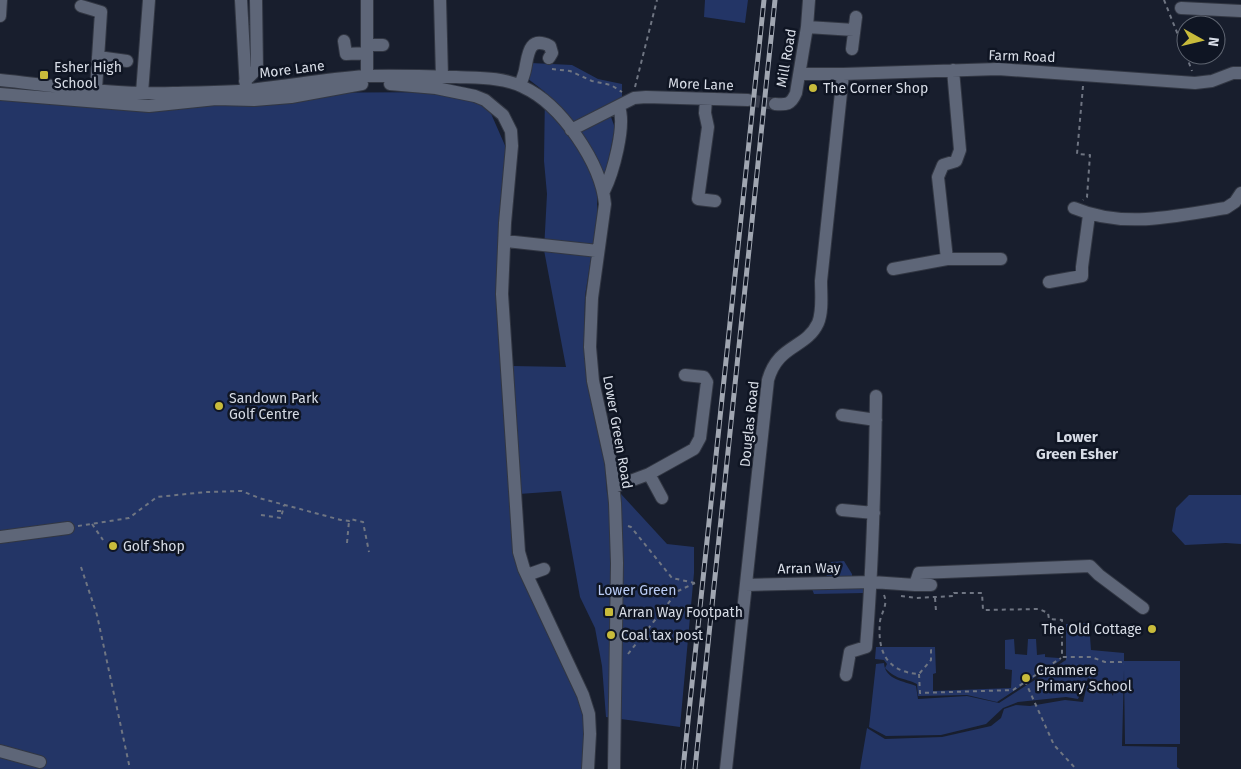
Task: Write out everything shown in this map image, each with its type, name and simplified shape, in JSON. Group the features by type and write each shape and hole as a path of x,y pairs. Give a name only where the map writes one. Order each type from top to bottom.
{"street":[{"path":"142,93 149,0"},
{"path":"241,0 245,86"},
{"path":"245,86 256,69 256,0"},
{"path":"367,0 367,76"},
{"path":"440,0 442,77"},
{"name":"Mill Road","path":"775,104 786,105 793,100 800,74 809,0"},
{"path":"90,5 101,12 96,89"},
{"path":"1180,8 1241,11"},
{"path":"852,49 856,17"},
{"path":"806,26 854,30"},
{"path":"344,41 346,54 383,45"},
{"path":"520,85 530,48 535,44 544,42 550,46 552,53 547,64"},
{"path":"98,57 127,61"},
{"name":"Farm Road","path":"800,74 998,69 1195,83 1212,81 1241,73"},
{"path":"947,259 938,177 943,165 956,161 960,150 952,70"},
{"name":"Douglas Road","path":"726,769 768,380 772,368 778,359 786,351 807,337 819,322 821,281 843,74"},
{"name":"More Lane","path":"0,80 142,93 367,76 442,77 507,81 520,85 538,95 554,110 571,130 593,162 604,191 604,220 598,251"},
{"path":"0,94 149,106 216,99 254,100 291,97 373,83 436,88 475,96 485,100 503,115 511,131 512,155 502,294 519,552 590,714 588,769"},
{"name":"More Lane","path":"571,130 634,98 748,100"},
{"path":"706,99 705,113 708,127 698,198 715,201"},
{"path":"604,191 610,178 622,123 619,107"},
{"path":"1074,208 1089,214 1130,220 1148,220 1226,208 1235,202 1241,193"},
{"path":"1049,282 1082,276 1089,214"},
{"path":"505,242 598,251"},
{"name":"Lower Green Road","path":"598,251 592,298 590,347 591,366 607,440 614,486 616,521 614,769"},
{"path":"893,269 947,259 1001,259"},
{"path":"614,486 649,474 694,449 700,438 707,382 704,377 685,375"},
{"path":"846,675 850,652 866,647 874,513 876,396"},
{"path":"842,415 876,420"},
{"path":"649,474 662,498"},
{"path":"842,510 874,513"},
{"path":"0,538 68,528"},
{"path":"915,585 919,573 1090,566 1142,608"},
{"path":"528,575 544,569"},
{"name":"Arran Way","path":"746,585 915,585 933,591"},
{"path":"0,751 40,762"}],"path":[{"path":"547,64 570,71 592,81 611,85 634,98 635,85 657,0"},
{"path":"1164,0 1176,30"},
{"path":"1189,65 1195,83"},
{"path":"1074,208 1087,197 1090,155 1077,154 1084,74"},
{"path":"68,528 129,518 157,497 242,491 259,498 349,521 350,519 363,522 369,552"},
{"path":"261,515 281,518 284,504"},
{"path":"277,510 283,511"},
{"path":"347,543 349,521"},
{"path":"615,668 678,591 695,583 672,578 631,527 616,521"},
{"path":"92,524 103,540"},
{"path":"81,566 97,615 130,769"},
{"path":"871,586 884,594 885,598 886,607 880,622 881,642 886,657 891,665 898,670 919,674"},
{"path":"936,611 933,591 954,596 954,593 982,593 983,610 1039,609 1048,613 1048,619 1062,620 1062,657"},
{"path":"928,650 931,650 931,660 919,674 920,693 1013,690 1062,657 1091,657 1106,662 1121,662 1121,664 1124,664"},
{"path":"1025,681 1054,745 1076,769"}],"green space":[{"path":"705,0 748,0 745,23 704,17"},
{"name":"Lower Green","path":"531,63 572,65 598,79 622,84 622,98 611,106 611,117 615,128 606,172 597,193 597,221 585,296 584,347 605,467 607,493 621,494 667,544 694,547 694,573 680,727 606,717 602,666 595,628 580,597 561,491 519,494 512,366 566,367 544,250 547,194 544,161 545,92 527,78"},
{"path":"463,92 485,100 507,150 498,265 515,557 582,704 586,732 586,769 0,769 0,94"},
{"path":"1189,495 1241,495 1241,544 1185,545 1172,531 1176,508"},
{"path":"844,561 852,574 852,578 864,586 864,593 814,594 812,589 826,578 831,562"},
{"path":"1089,623 1091,650 1124,653 1124,661 1180,661 1180,744 1125,744 1124,670 1122,746 1177,747 1177,767 1180,769 860,769 867,728 885,739 942,737 991,726 1001,718 1004,709 1016,705 1030,706 1065,700 1083,702 1088,681 1093,688 1098,687 1100,684 1109,689 1113,696 1114,689 1088,678 1078,699 1066,697 1018,702 1003,708 986,724 941,735 886,736 869,727 876,664 884,663 885,669 891,676 916,686 918,699 967,696 999,703 1066,660 1066,624"},
{"path":"1014,639 1015,654 1027,655 1028,639 1036,639 1037,655 1045,654 1045,657 1059,658 1061,660 997,702 967,695 918,696 917,684 897,677 885,668 887,664 884,660 875,659 876,647 935,647 936,673 933,674 933,691 1011,688 1012,670 1005,669 1005,640"}],"tunnel":[{"path":"748,100 775,104"}],"railway":[{"path":"683,769 764,0"},
{"path":"695,769 775,0"}],"place":[{"name":"Esher High School","path":"44,75"},
{"name":"The Corner Shop","path":"813,88"},
{"name":"Sandown Park Golf Centre","path":"219,406"},
{"name":"Golf Shop","path":"113,546"},
{"name":"Arran Way Footpath","path":"609,612"},
{"name":"The Old Cottage","path":"1152,629"},
{"name":"Coal tax post","path":"611,635"},
{"name":"Cranmere Primary School","path":"1026,678"}],"district":[{"name":"Lower Green Esher","path":"1077,446"}]}
